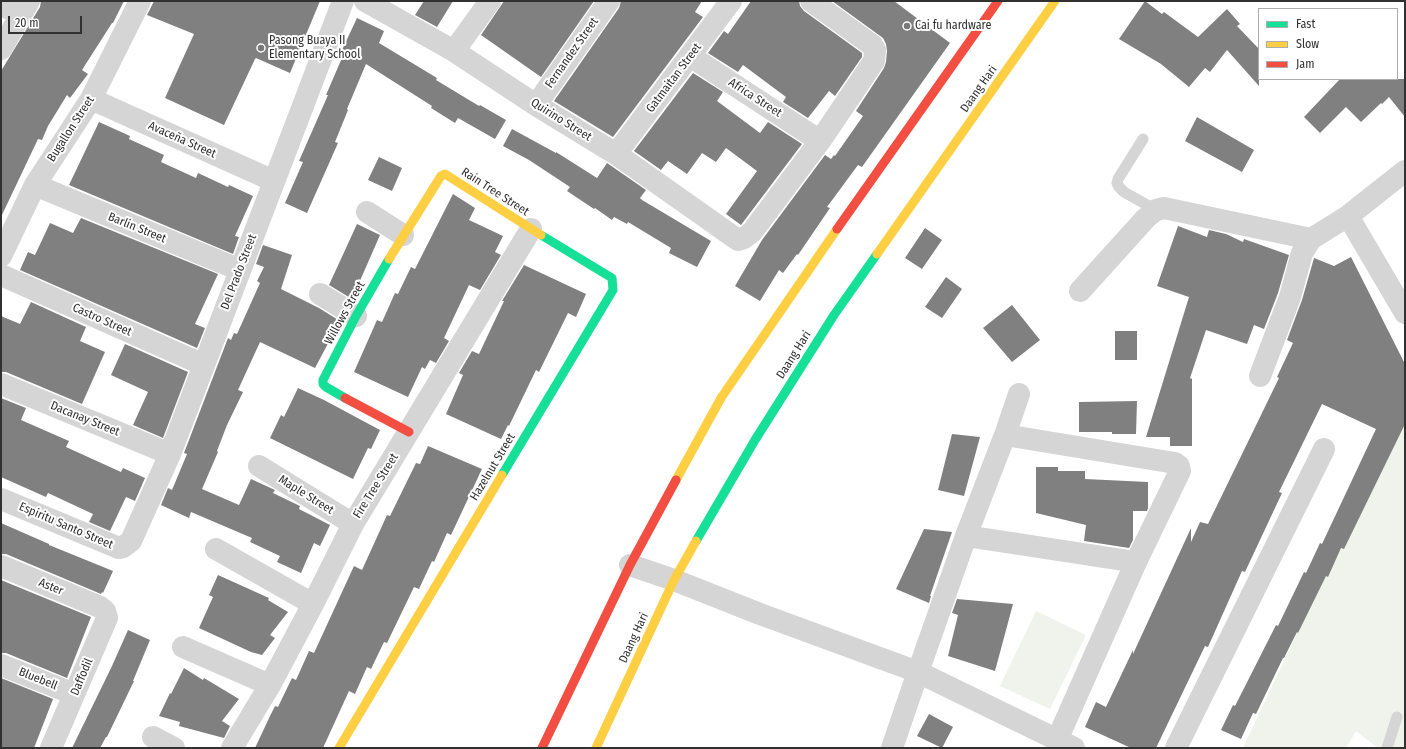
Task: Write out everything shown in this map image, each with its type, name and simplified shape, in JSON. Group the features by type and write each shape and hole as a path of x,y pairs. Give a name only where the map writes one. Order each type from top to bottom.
{"main road":[{"path":"542,748 630,565 721,398 808,271 998,1"},
{"name":"Daang Hari","path":"596,748 674,580 755,440 834,315 1055,1"},
{"name":"Willows Street","path":"409,432 326,387 323,384 323,380 356,316 403,234 442,174 446,175"},
{"name":"Rain Tree Street","path":"446,175 531,229"},
{"name":"Hazelnut Street","path":"340,748 613,290 612,278 608,275 531,229"}],"street":[{"name":"Bugallon Street","path":"1,256 35,185 91,99 140,1"},
{"name":"Del Prado Street","path":"130,541 170,454 343,1"},
{"name":"Quirino Street","path":"365,1 454,51 536,105 616,154 738,240 744,238 752,232 820,141"},
{"path":"454,51 490,1"},
{"name":"Fernandez Street","path":"536,105 609,1"},
{"name":"Gatmaitan Street","path":"616,154 731,1"},
{"path":"811,1 872,45 875,50 874,62 820,141"},
{"path":"1,4 25,8 1,49"},
{"name":"Africa Street","path":"690,56 820,141"},
{"name":"Avaceña Street","path":"91,99 274,181"},
{"path":"1260,376 1290,297 1302,253 1311,239 1348,216 1405,171"},
{"name":"Barlin Street","path":"35,185 240,270"},
{"path":"1080,291 1146,218 1156,210 1164,208 1311,239"},
{"path":"367,212 403,234"},
{"path":"1348,216 1405,313"},
{"name":"Fire Tree Street","path":"232,748 270,685 313,604 352,524 531,229"},
{"name":"Castro Street","path":"1,275 204,365"},
{"path":"320,294 356,316"},
{"name":"Dacanay Street","path":"1,384 170,454"},
{"path":"892,748 966,536 1005,435 1018,394"},
{"path":"630,565 674,580 918,672 1066,744 1136,562 1180,471 1179,466 1175,463 1005,435"},
{"path":"1176,748 1324,448"},
{"name":"Maple Street","path":"259,466 352,524"},
{"name":"Espiritu Santo Street","path":"1,499 119,548 123,547 130,541"},
{"path":"966,536 1136,562"},
{"path":"216,549 313,604"},
{"name":"Aster","path":"1,566 100,607"},
{"name":"Daffodil","path":"51,748 107,618 105,612 100,607"},
{"path":"183,647 270,685"},
{"name":"Bluebell","path":"1,664 74,694"},
{"path":"153,737 174,748"}],"lane":[{"path":"1143,139 1118,179 1118,183 1119,187 1124,192 1156,210"},
{"path":"1387,748 1397,717"}],"shaded area":[{"path":"1405,420 1405,748 1378,748 1356,731 1346,748 1243,748 1390,435"},
{"path":"1036,611 1086,635 1050,709 1000,686"}],"building":[{"path":"41,1 124,1 113,23 82,70 88,74 70,98 67,95 48,126 42,140 38,139 1,217 1,71 40,7"},
{"name":"Pasong Buaya II Elementary School","path":"154,1 320,1 290,73 256,58 224,125 165,98 194,34 147,15"},
{"path":"424,1 453,1 437,27 415,15"},
{"path":"504,1 594,1 541,77 481,35"},
{"path":"621,1 702,1 695,12 703,17 613,137 554,101 619,8"},
{"path":"751,1 799,1 800,6 804,11 862,53 862,57 835,96 829,91 808,118 783,102 786,97 743,65 738,72 708,53 724,31 728,34"},
{"path":"832,1 894,1 950,43 862,167 858,165 827,207 830,208 798,255 797,254 783,273 779,270 760,301 735,286 762,240 825,155 831,159 834,155 835,156 863,116 856,111 884,68 886,62 887,51 883,38"},
{"path":"1145,1 1162,14 1164,12 1198,37 1227,9 1240,24 1237,26 1258,48 1259,86 1227,50 1210,72 1205,68 1189,87 1161,64 1119,39"},
{"path":"357,18 384,31 379,43 437,78 436,80 479,106 480,105 506,120 495,139 458,118 455,123 431,108 432,106 366,64 335,142 338,143 307,213 285,203 303,162 299,161 328,95 326,95 345,51 342,50"},
{"path":"693,73 723,92 717,101 760,133 768,122 802,144 741,225 726,214 757,171 726,148 716,162 702,153 687,174 668,161 661,170 634,151"},
{"path":"1405,79 1405,117 1389,97 1361,122 1346,107 1320,133 1304,117 1339,80"},
{"path":"1197,117 1254,150 1242,172 1185,141"},
{"path":"99,122 130,136 129,139 164,155 161,162 196,178 198,173 228,187 229,185 253,196 235,236 239,237 233,254 69,185"},
{"path":"512,129 556,152 597,178 607,163 646,190 640,198 642,200 711,241 697,267 669,253 671,248 628,222 627,224 614,217 612,220 595,208 594,209 567,191 570,187 529,160 503,146"},
{"path":"379,157 402,168 392,191 368,180"},
{"path":"453,194 475,208 469,220 503,236 495,252 501,255 480,290 469,285 444,338 449,341 436,363 430,360 425,369 422,367 408,397 354,372 377,320 382,322 395,293 398,294 411,267 415,269"},
{"path":"81,218 218,274 195,324 205,328 197,348 20,270 28,252 35,255 50,223 73,233"},
{"path":"357,224 380,235 352,299 329,285"},
{"path":"1178,226 1207,237 1209,230 1226,234 1243,242 1244,239 1289,255 1278,293 1264,329 1254,325 1247,344 1206,330 1190,378 1192,379 1192,446 1170,446 1170,437 1146,437 1189,297 1157,286"},
{"path":"925,228 942,240 922,269 905,258"},
{"path":"263,245 292,255 281,289 319,308 340,321 315,368 260,342 238,390 243,392 227,425 217,451 218,452 202,489 239,505 251,479 275,490 273,493 300,506 299,509 330,525 320,546 314,543 301,573 277,562 280,556 250,542 252,538 191,512 189,518 161,505 168,488 172,490 187,454 184,453 228,338 231,340 234,333 237,334 260,283 257,281 264,267 256,264"},
{"path":"1351,257 1405,364 1405,424 1344,549 1341,548 1328,577 1326,576 1298,633 1297,632 1283,658 1256,714 1253,713 1241,739 1221,730 1233,705 1235,706 1276,625 1278,626 1304,572 1306,573 1320,543 1322,544 1376,429 1322,404 1279,492 1282,493 1245,572 1242,571 1208,647 1205,646 1156,748 1131,748 1085,727 1096,702 1106,707 1133,650 1133,654 1191,528 1191,542 1200,522 1208,524 1279,378 1277,377 1293,343 1287,340 1302,300 1314,258 1334,266"},
{"path":"524,265 586,294 576,317 568,313 539,372 536,370 509,426 508,425 501,439 446,414 463,375 459,373 472,351 479,354 504,301 502,301"},
{"path":"946,277 962,289 942,318 925,307"},
{"path":"31,302 86,327 80,341 105,352 82,404 6,372 1,372 1,316 20,324"},
{"path":"1012,305 1040,340 1012,362 983,328"},
{"path":"1115,331 1137,331 1137,360 1115,360"},
{"path":"125,344 188,372 163,438 133,425 148,392 111,375"},
{"path":"298,388 380,430 371,449 368,448 353,479 270,438 281,415 284,417"},
{"path":"1,398 26,408 21,420 69,441 66,447 121,472 123,468 145,478 135,501 126,497 110,531 89,522 93,514 48,493 46,497 1,477"},
{"path":"1137,401 1136,434 1079,432 1079,402"},
{"path":"952,434 980,437 964,496 938,490"},
{"path":"428,446 482,469 451,535 447,533 434,562 432,561 419,589 414,587 387,643 384,642 371,669 367,667 355,694 349,691 323,748 255,748 275,706 278,707 292,678 296,680 309,651 314,653 354,566 362,570 387,515 390,516 416,463 420,464"},
{"path":"1036,467 1058,467 1058,471 1085,471 1085,479 1148,482 1148,508 1147,511 1133,511 1133,540 1129,548 1084,541 1086,525 1036,513"},
{"path":"1,523 49,545 113,571 103,593 102,592 101,594 6,554 1,554"},
{"path":"924,529 952,532 930,596 929,603 896,589"},
{"path":"218,575 269,598 268,600 288,612 270,635 275,638 262,655 251,652 199,628 213,597 209,595"},
{"path":"1,580 91,617 67,678 6,653 1,653"},
{"path":"957,599 1013,604 995,671 948,656 958,615 952,613"},
{"path":"128,630 150,640 134,681 107,737 100,748 72,748 112,666"},
{"path":"184,668 239,699 222,721 230,726 224,738 179,726 180,722 159,716"},
{"path":"1,678 53,699 34,748 1,748"},
{"path":"929,714 953,727 942,748 917,736"}],"traffic: fast":[{"path":"502,475 613,290 612,278 541,235"},
{"path":"696,541 755,440 834,315 877,254"},
{"path":"345,398 326,387 323,384 323,380 356,316 389,259"}],"traffic: slow":[{"path":"877,254 1055,1"},
{"path":"389,259 441,176 445,174 541,235"},
{"path":"676,480 721,398 837,229"},
{"path":"339,748 502,475"},
{"path":"596,748 674,580 696,541"}],"traffic: jam":[{"path":"837,229 998,1"},
{"path":"345,398 409,432"},
{"path":"542,748 630,565 676,480"}],"place":[{"name":"Cai fu hardware","path":"907,26"},
{"name":"Pasong Buaya II Elementary School","path":"261,48"}]}
